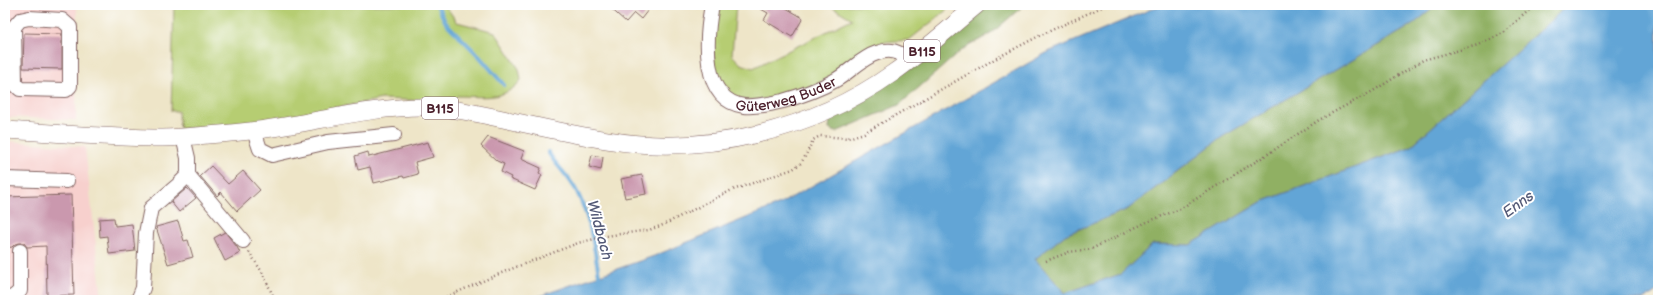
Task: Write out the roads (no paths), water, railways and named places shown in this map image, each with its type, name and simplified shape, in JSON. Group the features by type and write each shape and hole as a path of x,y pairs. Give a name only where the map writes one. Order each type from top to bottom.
{"main road":[{"name":"B115","path":"5,130 102,136 183,137 254,131 384,109 427,107 462,110 611,141 644,144 704,143 739,138 771,130 832,108 864,91 911,60 977,5"}],"street":[{"name":"Güterweg Buder","path":"712,5 708,29 708,49 709,67 714,85 722,96 743,106 764,106 802,95 834,81 876,53 888,50 898,51 911,60"},
{"path":"29,12 62,20 70,27 70,86 66,90 20,89 15,84 14,27 29,12"},
{"path":"254,131 260,149 272,155 328,142 394,135"},
{"path":"183,137 188,158 188,175 243,241"},
{"path":"138,300 143,288 146,233 150,208 188,175"},
{"path":"5,179 67,181"},
{"path":"5,299 13,297 20,291 20,251"}],"water":[{"name":"Enns","path":"1161,5 1437,5 1412,25 1222,137 1128,209 1065,235 1035,259 1065,293 1121,274 1153,244 1190,245 1261,202 1410,147 1568,5 1658,5 1658,290 1644,300 528,300 654,256 780,204 1048,52"}],"waterway":[{"name":"Wildbach","path":"437,5 446,23 479,56 504,85"},
{"name":"Wildbach","path":"548,152 572,183 582,204 592,236 600,281"}]}
